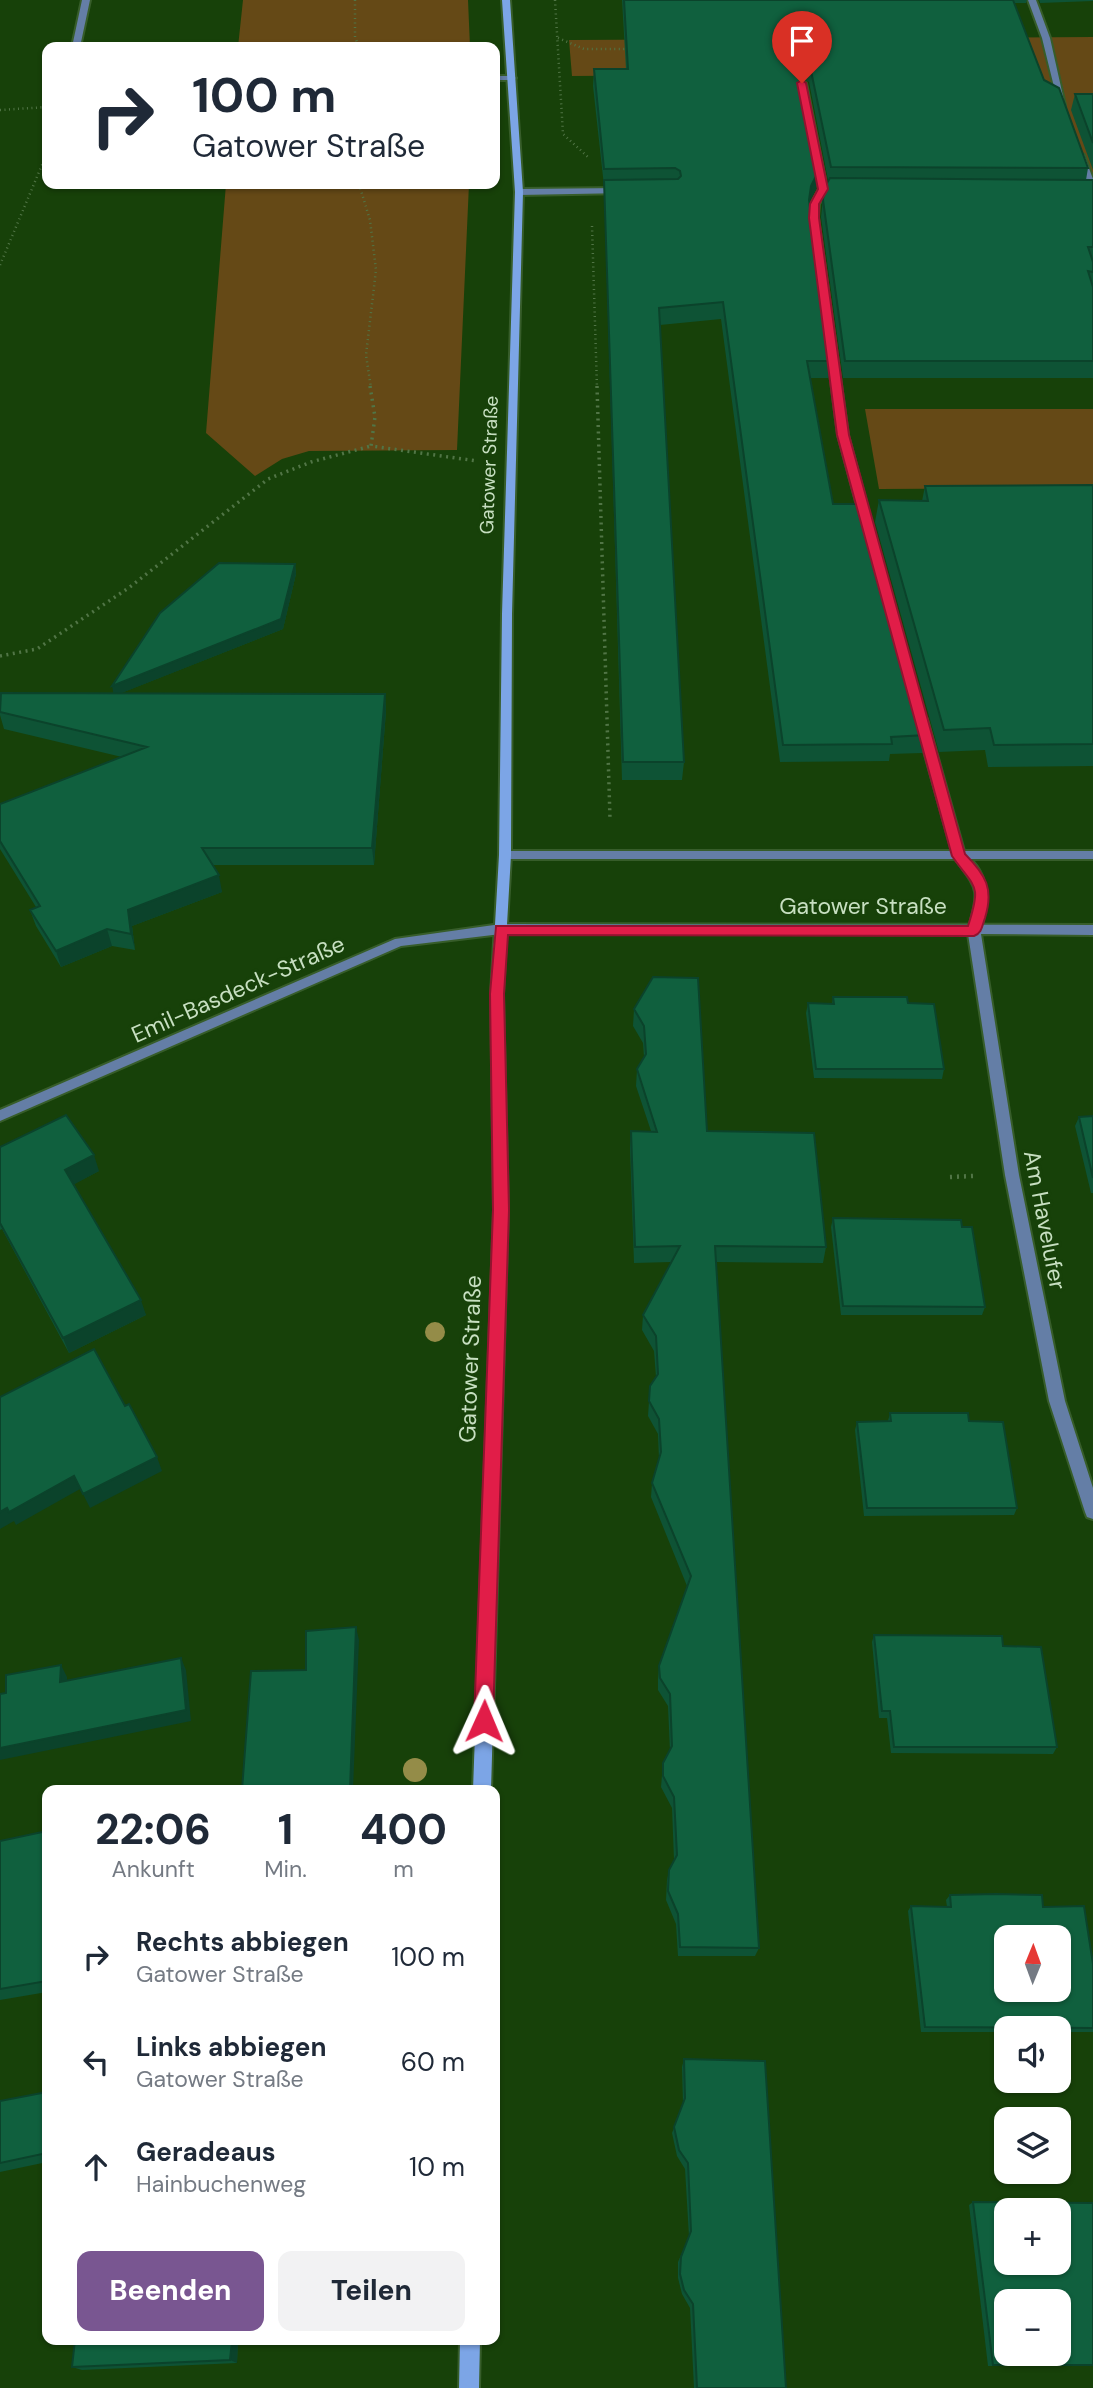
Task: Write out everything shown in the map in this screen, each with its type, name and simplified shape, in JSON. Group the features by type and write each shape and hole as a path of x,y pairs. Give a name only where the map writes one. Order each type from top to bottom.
{"main road":[{"name":"Gatower Straße","path":"482,1785 501,1210 497,994 505,855 519,192 506,0"},
{"path":"469,2388 470,2345"}],"street":[{"path":"77,42 86,0"},
{"path":"1032,0 1046,38 1066,115"},
{"path":"500,78 512,78"},
{"path":"802,83 823,189 814,204 814,218 843,435 872,542"},
{"path":"1075,140 1093,191 1080,191"},
{"path":"823,189 836,189"},
{"path":"519,192 633,191"},
{"path":"916,703 958,856"},
{"path":"505,855 1093,855"},
{"name":"Gatower Straße","path":"958,856 975,872 984,898 974,931"},
{"name":"Gatower Straße","path":"501,929 1093,930"},
{"name":"Emil-Basdeck-Straße","path":"0,1116 399,942 501,929"},
{"name":"Am Havelufer","path":"974,931 1012,1175 1057,1401 1093,1512"}],"path":[{"path":"355,0 357,42"},
{"path":"555,0 563,134 588,155 591,192 610,823 579,854"},
{"path":"0,110 42,107"},
{"path":"0,264 42,165"},
{"path":"361,189 370,220 376,270 366,355 375,417 371,446"},
{"path":"0,656 37,649 130,587 268,479 311,463 371,446 454,460 513,461"}],"shaded area":[{"path":"243,0 468,0 470,42 239,42"},
{"path":"1093,37 1093,181 1032,73 572,76 569,40"},
{"path":"226,189 469,189 457,450 309,451 282,459 255,476 206,433"},
{"path":"865,409 1093,409 1093,488 879,489"}],"building":[{"path":"624,0 1013,0 1044,80 1059,88 1088,168 831,167 810,66 805,62 797,65 818,172 811,186 809,200 830,361 807,361 833,504 862,504 926,735 891,737 892,744 783,745 723,302 659,308 684,762 623,762 604,180 678,179 681,176 680,171 675,168 604,169 594,69 628,69"},
{"path":"1075,94 1093,94 1093,143"},
{"path":"830,178 1093,180 1093,247 1088,247 1093,272 1088,271 1093,287 1093,361 845,361 823,200 824,188"},
{"path":"1093,485 1093,744 994,745 990,728 944,730 879,500 928,501 925,486"},
{"path":"219,563 295,564 281,619 112,686 160,613"},
{"path":"1,693 385,694 372,848 202,848 219,875 128,910 131,934 107,929 56,951 30,910 40,906 0,841 0,804 147,747 0,712"},
{"path":"653,977 698,978 707,1131 814,1133 826,1247 715,1246 759,1948 680,1947 678,1914 668,1891 669,1870 677,1855 674,1797 663,1776 663,1763 672,1746 670,1694 660,1678 659,1666 691,1576 652,1483 661,1452 659,1419 649,1401 650,1386 658,1374 656,1336 643,1315 680,1246 635,1247 631,1131 657,1132 637,1069 646,1054 644,1026 634,1009"},
{"path":"833,997 907,997 908,1003 934,1004 944,1069 816,1069 808,1003 834,1004"},
{"path":"66,1115 94,1155 65,1170 141,1300 63,1338 0,1223 0,1147"},
{"path":"1093,1116 1093,1178 1079,1117"},
{"path":"833,1218 961,1220 962,1227 972,1227 985,1307 843,1306"},
{"path":"94,1349 125,1406 129,1404 157,1457 83,1494 74,1476 9,1512 7,1508 0,1512 0,1397"},
{"path":"890,1413 968,1413 969,1421 1003,1422 1017,1508 867,1508 857,1422 891,1421"},
{"path":"356,1627 350,1785 242,1785 251,1671 306,1670 306,1631"},
{"path":"874,1635 1002,1636 1003,1646 1041,1647 1057,1747 894,1747 890,1711 882,1711"},
{"path":"181,1658 186,1710 0,1748 0,1694 6,1693 6,1675 61,1665 60,1682"},
{"path":"42,1832 42,1982 0,1989 0,1841"},
{"path":"996,1894 1042,1895 1043,1907 1084,1906 1093,1964 1093,2028 1071,2028 1071,2016 994,2016 994,2027 925,2027 911,1906 951,1907 950,1895"},
{"path":"684,2059 765,2061 786,2388 697,2388 693,2304 684,2290 680,2274 681,2257 691,2231 688,2163 679,2150 674,2127 685,2098"},
{"path":"42,2093 42,2154 0,2163 0,2101"},
{"path":"973,2202 994,2202 994,2275 1071,2275 1071,2203 1093,2203 1093,2365 1071,2365 1071,2289 994,2289 994,2365"},
{"path":"74,2345 232,2345 230,2360 72,2367"}],"route":[{"path":"484,1721 501,1210 497,994 501,929 974,931 984,898 975,872 958,856 843,435 814,218 814,204 823,189 802,83"}]}
